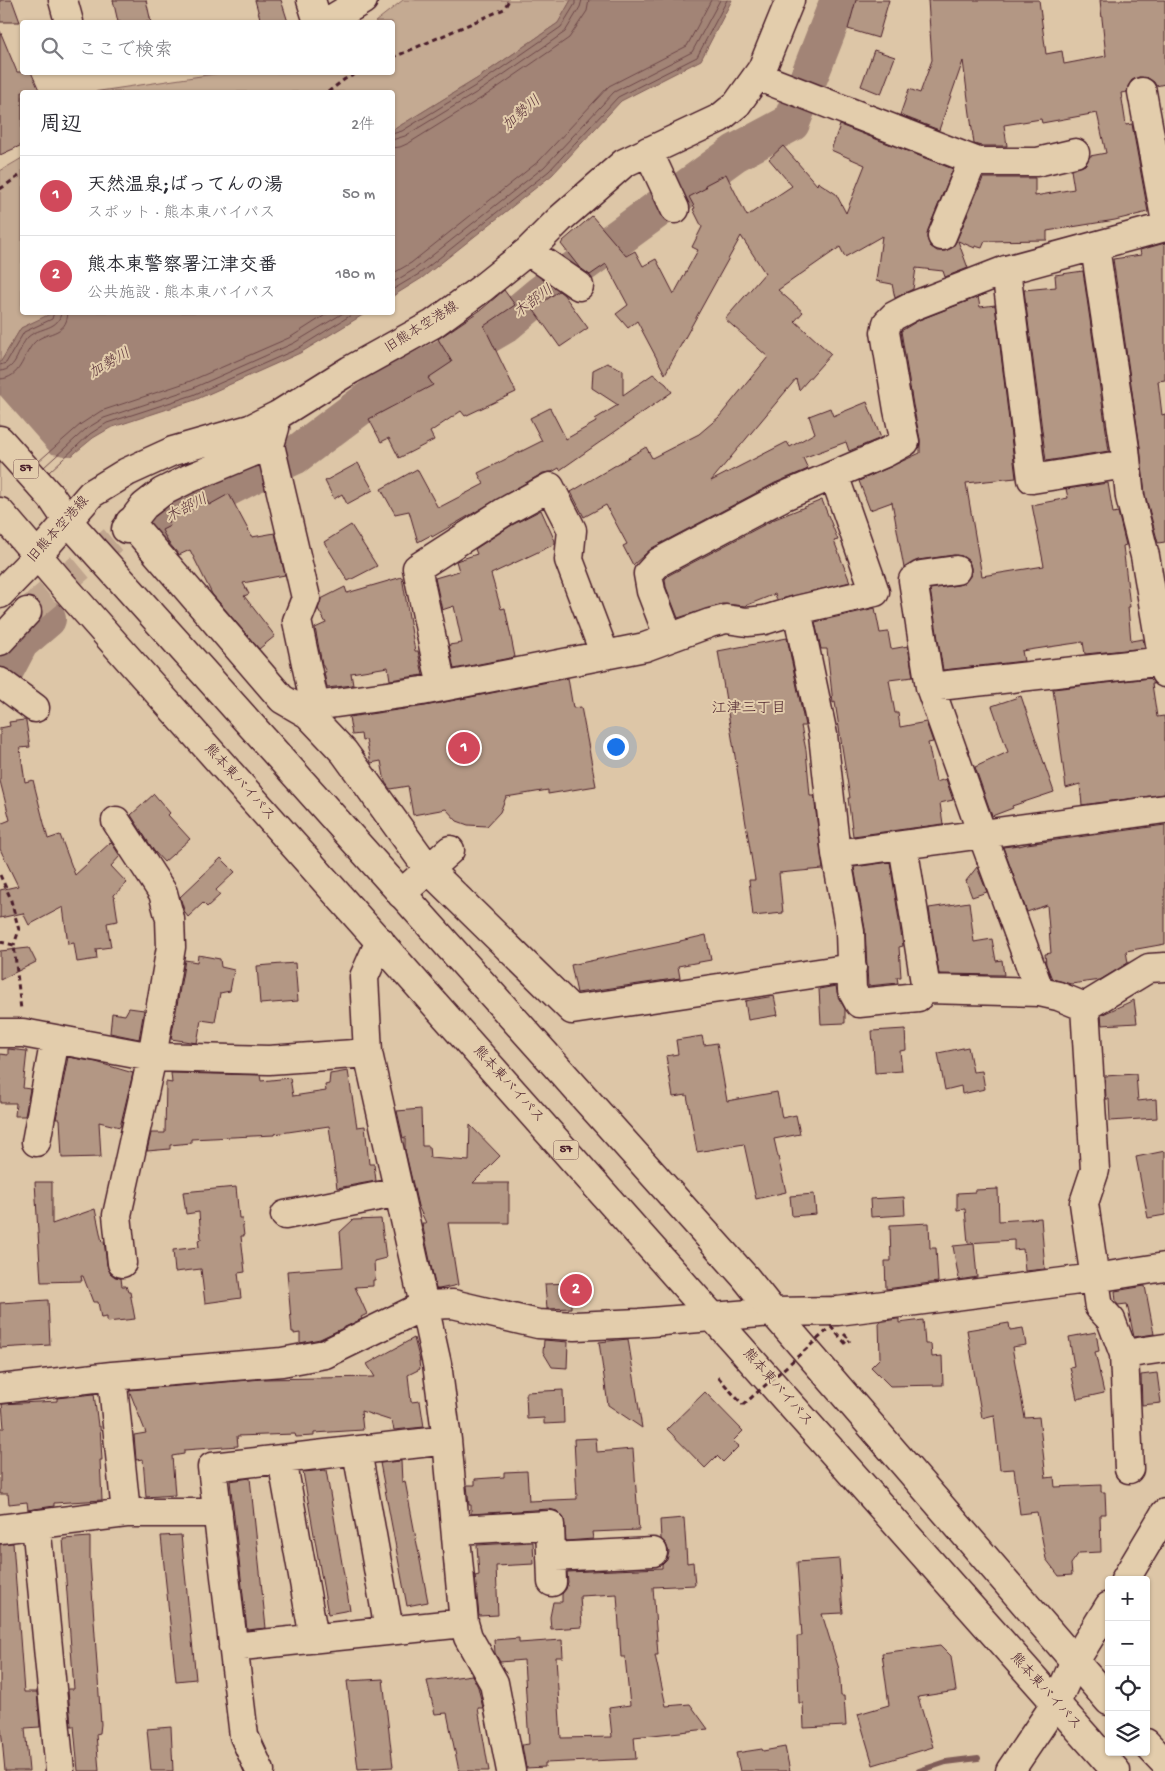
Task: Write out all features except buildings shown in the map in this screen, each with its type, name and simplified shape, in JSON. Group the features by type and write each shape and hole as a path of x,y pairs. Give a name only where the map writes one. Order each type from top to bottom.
{"main road":[{"path":"62,0 68,20"},
{"path":"311,0 317,20"},
{"path":"330,20 363,0"},
{"name":"旧熊本空港線","path":"0,594 37,556 91,494 127,472 173,451 250,429 278,415 350,370 433,324 528,251 560,219 624,163 720,118 737,104 762,69 790,0"},
{"path":"757,76 978,162 1037,162 1075,153"},
{"path":"1142,92 1165,217"},
{"path":"648,151 675,209"},
{"path":"942,236 973,160"},
{"path":"670,638 652,591 648,574 659,562 782,497 885,453 905,442 885,332 887,323 894,316 912,306 1006,270 1165,227"},
{"path":"930,687 1164,665 1155,555 1130,497 1125,449 1095,247"},
{"path":"528,251 579,286"},
{"path":"1006,270 1032,479 1126,464"},
{"path":"278,415 270,445 306,598 297,621 312,710 429,870 572,1010 852,968"},
{"name":"57","path":"0,440 52,498 68,520 745,1277 1074,1663 1105,1697"},
{"path":"270,445 188,478 162,492 144,506 128,526 152,547 282,699 312,710 442,687 645,647 710,622 726,619 747,622 756,621 875,592 834,475"},
{"path":"442,687 417,568 504,512 550,487 572,530 570,560 605,654"},
{"name":"熊本東バイパス","path":"8,521 37,556 1116,1771"},
{"path":"956,570 921,575 913,580 930,687 1040,992"},
{"path":"797,610 823,735 836,854 850,932 852,990 859,1003 918,997 926,989 1040,992 1058,996 1085,1007"},
{"path":"0,641 28,612"},
{"path":"836,854 1165,809"},
{"path":"116,821 163,892 170,919 171,947 152,1057 117,1215 122,1263"},
{"path":"903,845 926,989"},
{"path":"401,894 450,850"},
{"path":"380,941 364,977 368,1053 437,1364 447,1440 464,1622 468,1637 494,1683 511,1771"},
{"path":"1085,1007 1149,968 1165,967"},
{"path":"1085,1007 1095,1170 1084,1203 1099,1306 1111,1320 1124,1354 1129,1469"},
{"path":"12,1033 152,1057 269,1060 368,1053"},
{"path":"36,1142 55,1039"},
{"path":"285,1215 402,1202"},
{"path":"344,1218 402,1202"},
{"path":"0,1389 112,1376 282,1362 325,1354 425,1305 452,1304 538,1324 575,1326 639,1323 773,1312 838,1311 1095,1278 1165,1267"},
{"path":"1124,1354 1165,1348"},
{"path":"112,1376 126,1513"},
{"path":"260,1771 244,1736 212,1467 447,1440"},
{"path":"357,1451 389,1630"},
{"path":"282,1459 314,1638"},
{"path":"0,1529 126,1513 218,1513"},
{"path":"1127,1576 1165,1513"},
{"path":"36,1524 60,1771"},
{"path":"456,1530 550,1525 552,1569 653,1552"},
{"path":"1010,1771 1056,1704 1074,1663 1105,1613"},
{"path":"234,1647 464,1622"},
{"path":"1150,1747 1165,1764"}],"path":[{"path":"395,57 504,9 509,0"},
{"path":"330,90 344,79 353,75"},
{"path":"0,189 20,175"},
{"path":"0,875 10,897 19,930 14,945 12,1033"},
{"path":"0,942 14,945"},
{"path":"718,1377 743,1405 831,1327 846,1344 850,1340"}],"shaded area":[{"path":"403,0 571,0 558,23 478,78 395,129 395,90 106,90 208,75 395,75 395,20 378,20"},
{"path":"20,159 20,315 50,315 21,328 0,363 0,171"}],"water":[{"name":"加勢川","path":"571,0 732,0 701,60 621,101 552,175 422,278 395,295 395,129 478,78 558,23"},
{"name":"加勢川","path":"48,315 363,315 300,353 195,400 110,428 93,438 76,452 0,522 0,363 21,328"}],"pier":[{"path":"0,395 52,454 76,456 0,524"}],"waterway":[{"name":"木部川","path":"151,527 248,477 294,456 382,390 468,346 504,325 541,294 735,153 791,123 839,0"},
{"name":"木部川","path":"0,680 20,642 47,619"},
{"path":"919,1771 946,1762 978,1758"}],"tunnel":[{"path":"27,612 126,529"}],"place":[{"name":"天然温泉;ばってんの湯","path":"464,748"},
{"name":"熊本東警察署江津交番","path":"576,1290"}],"district":[{"name":"江津三丁目","path":"749,709"}]}
